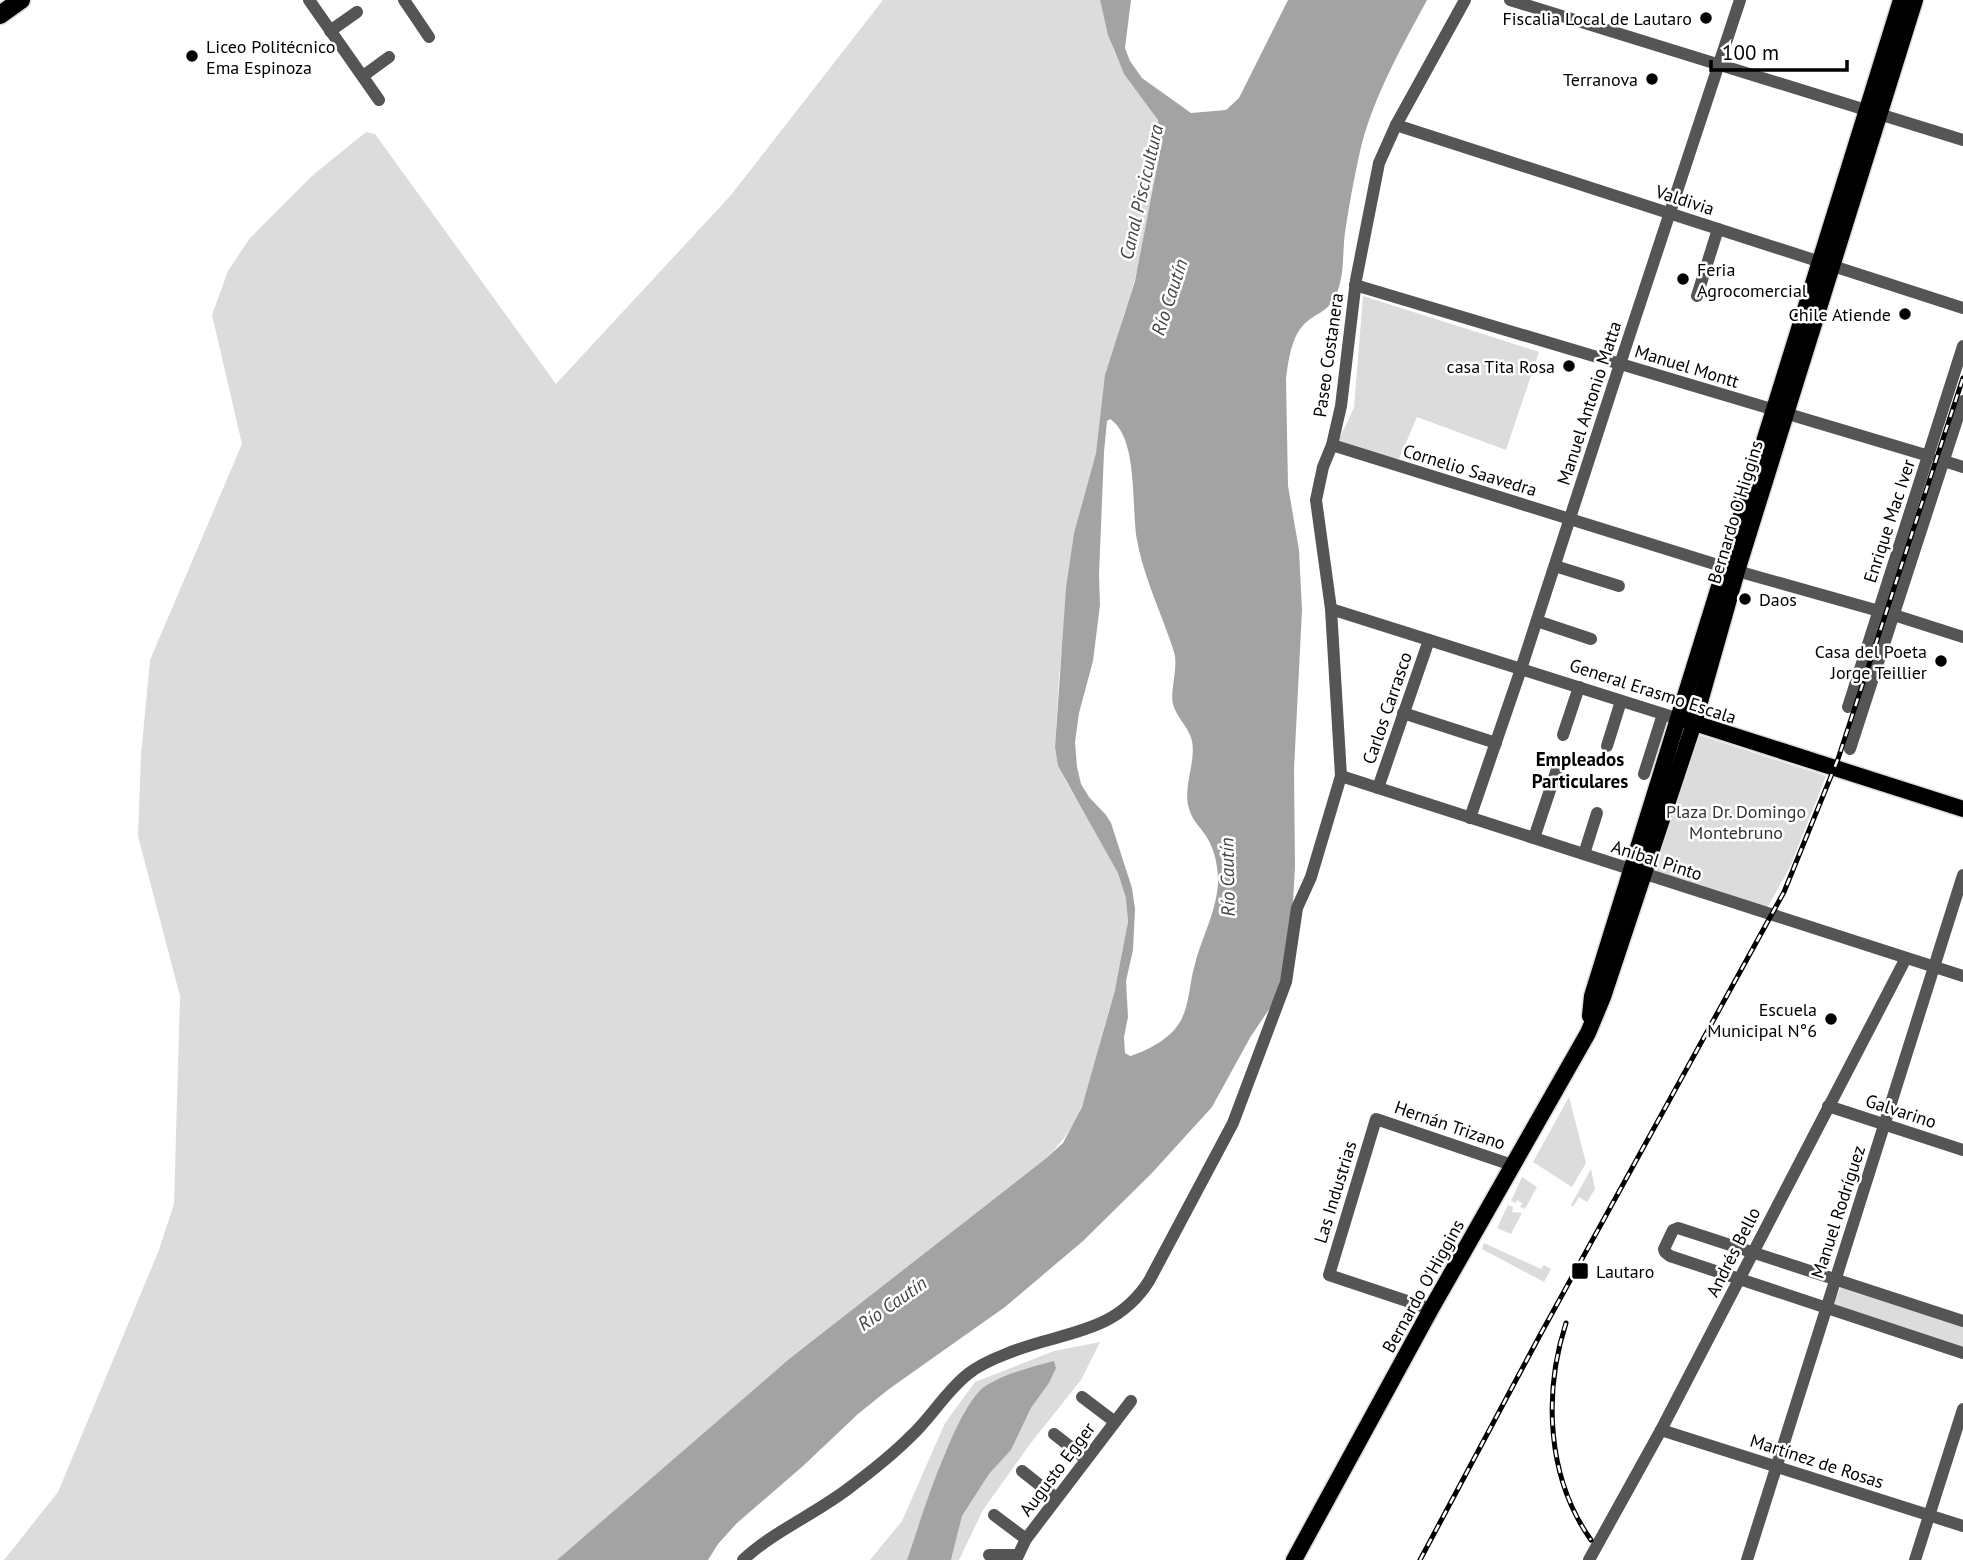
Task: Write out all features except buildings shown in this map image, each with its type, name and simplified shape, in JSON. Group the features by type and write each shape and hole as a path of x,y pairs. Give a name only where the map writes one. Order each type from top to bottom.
{"highway":[{"path":"1,15 22,0"}],"main road":[{"name":"Bernardo O'Higgins","path":"1294,1560 1431,1309 1588,1033 1603,997 1679,719 1732,569 1873,112 1901,0"},
{"name":"Bernardo O'Higgins","path":"1873,112 1915,0"},
{"name":"General Erasmo Escala","path":"1679,719 1963,809"}],"street":[{"path":"309,0 379,100"},
{"path":"404,0 429,37"},
{"name":"Paseo Costanera","path":"743,1560 758,1546 814,1513 862,1478 911,1437 967,1374 1019,1349 1105,1322 1124,1310 1144,1289 1233,1123 1286,982 1297,908 1311,877 1341,776 1331,609 1316,500 1341,406 1355,285 1379,163 1396,125 1465,0"},
{"path":"1510,0 1963,140"},
{"name":"Manuel Antonio Matta","path":"1471,818 1740,0"},
{"path":"331,31 357,12"},
{"path":"363,76 389,57"},
{"name":"Valdivia","path":"1396,125 1963,308"},
{"path":"1697,296 1718,229"},
{"name":"Manuel Montt","path":"1355,285 1929,456"},
{"name":"Enrique Mac Iver","path":"1848,707 1963,346"},
{"name":"Enrique Mac Iver","path":"1850,749 1963,401"},
{"name":"Cornelio Saavedra","path":"1332,445 1570,520 1879,611"},
{"path":"1944,461 1963,467"},
{"path":"1555,566 1619,586"},
{"name":"General Erasmo Escala","path":"1331,609 1679,719"},
{"path":"1894,615 1963,636"},
{"path":"1537,621 1591,639"},
{"name":"Carlos Carrasco","path":"1378,788 1429,640"},
{"path":"1563,735 1579,687"},
{"path":"1607,746 1622,701"},
{"path":"1404,713 1496,743"},
{"path":"1644,774 1679,719"},
{"path":"1534,838 1559,763"},
{"name":"Aníbal Pinto","path":"1341,776 1963,976"},
{"path":"1584,855 1597,813"},
{"name":"Manuel Rodríguez","path":"1747,1560 1963,875"},
{"name":"Andrés Bello","path":"1589,1560 1661,1430 1906,958"},
{"name":"Galvarino","path":"1828,1106 1963,1150"},
{"name":"Hernán Trizano","path":"1376,1119 1513,1165"},
{"name":"Las Industrias","path":"1376,1119 1329,1275 1431,1309"},
{"path":"1963,1321 1678,1228 1673,1230 1664,1250 1667,1255 1963,1353"},
{"path":"1082,1397 1115,1422"},
{"name":"Augusto Egger","path":"1017,1557 1026,1539 1130,1401"},
{"path":"1915,1560 1963,1409"},
{"name":"Martínez de Rosas","path":"1661,1430 1963,1525"},
{"path":"1054,1434 1086,1459"},
{"path":"1023,1471 1056,1498"},
{"path":"994,1515 1026,1539"},
{"path":"989,1555 1017,1557"}],"green space":[{"path":"883,0 1100,0 1121,67 1154,113 1160,134 1150,216 1123,317 1096,453 1074,533 1059,678 1055,747 1058,766 1103,841 1118,872 1124,888 1128,924 1122,963 1090,1081 1074,1123 1044,1160 789,1359 557,1560 4,1560 58,1492 159,1250 174,1204 180,996 138,836 141,755 150,660 242,444 212,315 228,271 250,238 313,175 366,132 375,134 556,384 731,195"},
{"path":"1363,296 1539,352 1506,450 1417,417 1399,459 1337,443 1354,408"},
{"name":"Plaza Dr. Domingo Montebruno","path":"1699,735 1826,776 1790,867 1766,910 1657,872 1654,858 1692,740"},
{"path":"1569,1097 1586,1163 1572,1187 1533,1162"},
{"path":"1591,1169 1595,1189 1587,1202 1579,1197 1573,1207 1571,1205"},
{"path":"1522,1177 1537,1187 1525,1209 1520,1207 1522,1203 1517,1200 1516,1203 1511,1201"},
{"path":"1508,1205 1513,1207 1512,1212 1522,1213 1511,1234 1497,1228"},
{"path":"1484,1243 1541,1269 1544,1265 1551,1269 1544,1282 1482,1249"},
{"path":"1842,1284 1963,1324 1963,1347 1832,1307"},
{"path":"1100,1342 1081,1380 1030,1444 983,1510 959,1560 951,1560 962,1516 989,1474 1011,1450 1031,1408 1049,1383 966,1409 944,1454 907,1560 870,1560 902,1521 945,1423 975,1382 1054,1351"}],"water":[{"name":"Río Cautín","path":"1100,0 1131,0 1125,48 1142,78 1191,113 1226,110 1239,98 1288,0 1427,0 1373,109 1361,147 1338,290 1330,305 1306,323 1298,333 1292,345 1286,379 1288,486 1299,550 1302,610 1294,769 1293,902 1285,965 1274,1002 1251,1036 1212,1107 1152,1173 1083,1241 1005,1307 858,1414 737,1523 708,1560 557,1560 789,1359 1044,1160 1063,1143 1082,1107 1115,990 1128,922 1126,898 1118,873 1058,766 1055,747 1066,588 1074,533 1096,453 1105,375 1135,281 1160,152 1158,120 1124,74 1108,35","holes":["1110,419 1119,428 1130,457 1139,550 1175,656 1173,704 1192,741 1188,805 1193,819 1212,847 1218,882 1215,903 1195,964 1182,1018 1163,1040 1130,1056 1125,1053 1124,1037 1128,1017 1126,981 1133,950 1135,909 1132,888 1111,823 1081,784 1075,742 1079,713 1093,661 1100,605 1099,575 1107,421"]},
{"path":"1054,1361 1056,1368 1049,1383 1031,1408 1011,1450 989,1474 962,1516 951,1560 907,1560 940,1465 963,1415 975,1396 987,1385 1003,1377"}],"railway":[{"path":"1420,1560 1539,1337 1784,892 1838,759 1963,378"},
{"path":"1566,1323 1554,1378 1553,1435 1565,1490 1576,1516 1591,1540"}],"place":[{"name":"Fiscalia Local de Lautaro","path":"1706,18"},
{"name":"Liceo Politécnico Ema Espinoza","path":"192,56"},
{"name":"Terranova","path":"1652,79"},
{"name":"Feria Agrocomercial","path":"1683,279"},
{"name":"Chile Atiende","path":"1905,314"},
{"name":"casa Tita Rosa","path":"1569,366"},
{"name":"Daos","path":"1745,599"},
{"name":"Casa del Poeta Jorge Teillier","path":"1941,661"},
{"name":"Escuela Municipal N°6","path":"1831,1019"},
{"name":"Lautaro","path":"1580,1271"}],"district":[{"name":"Empleados Particulares","path":"1580,770"}],"water label":[{"name":"Canal Piscicultura","path":"1141,192"}]}
